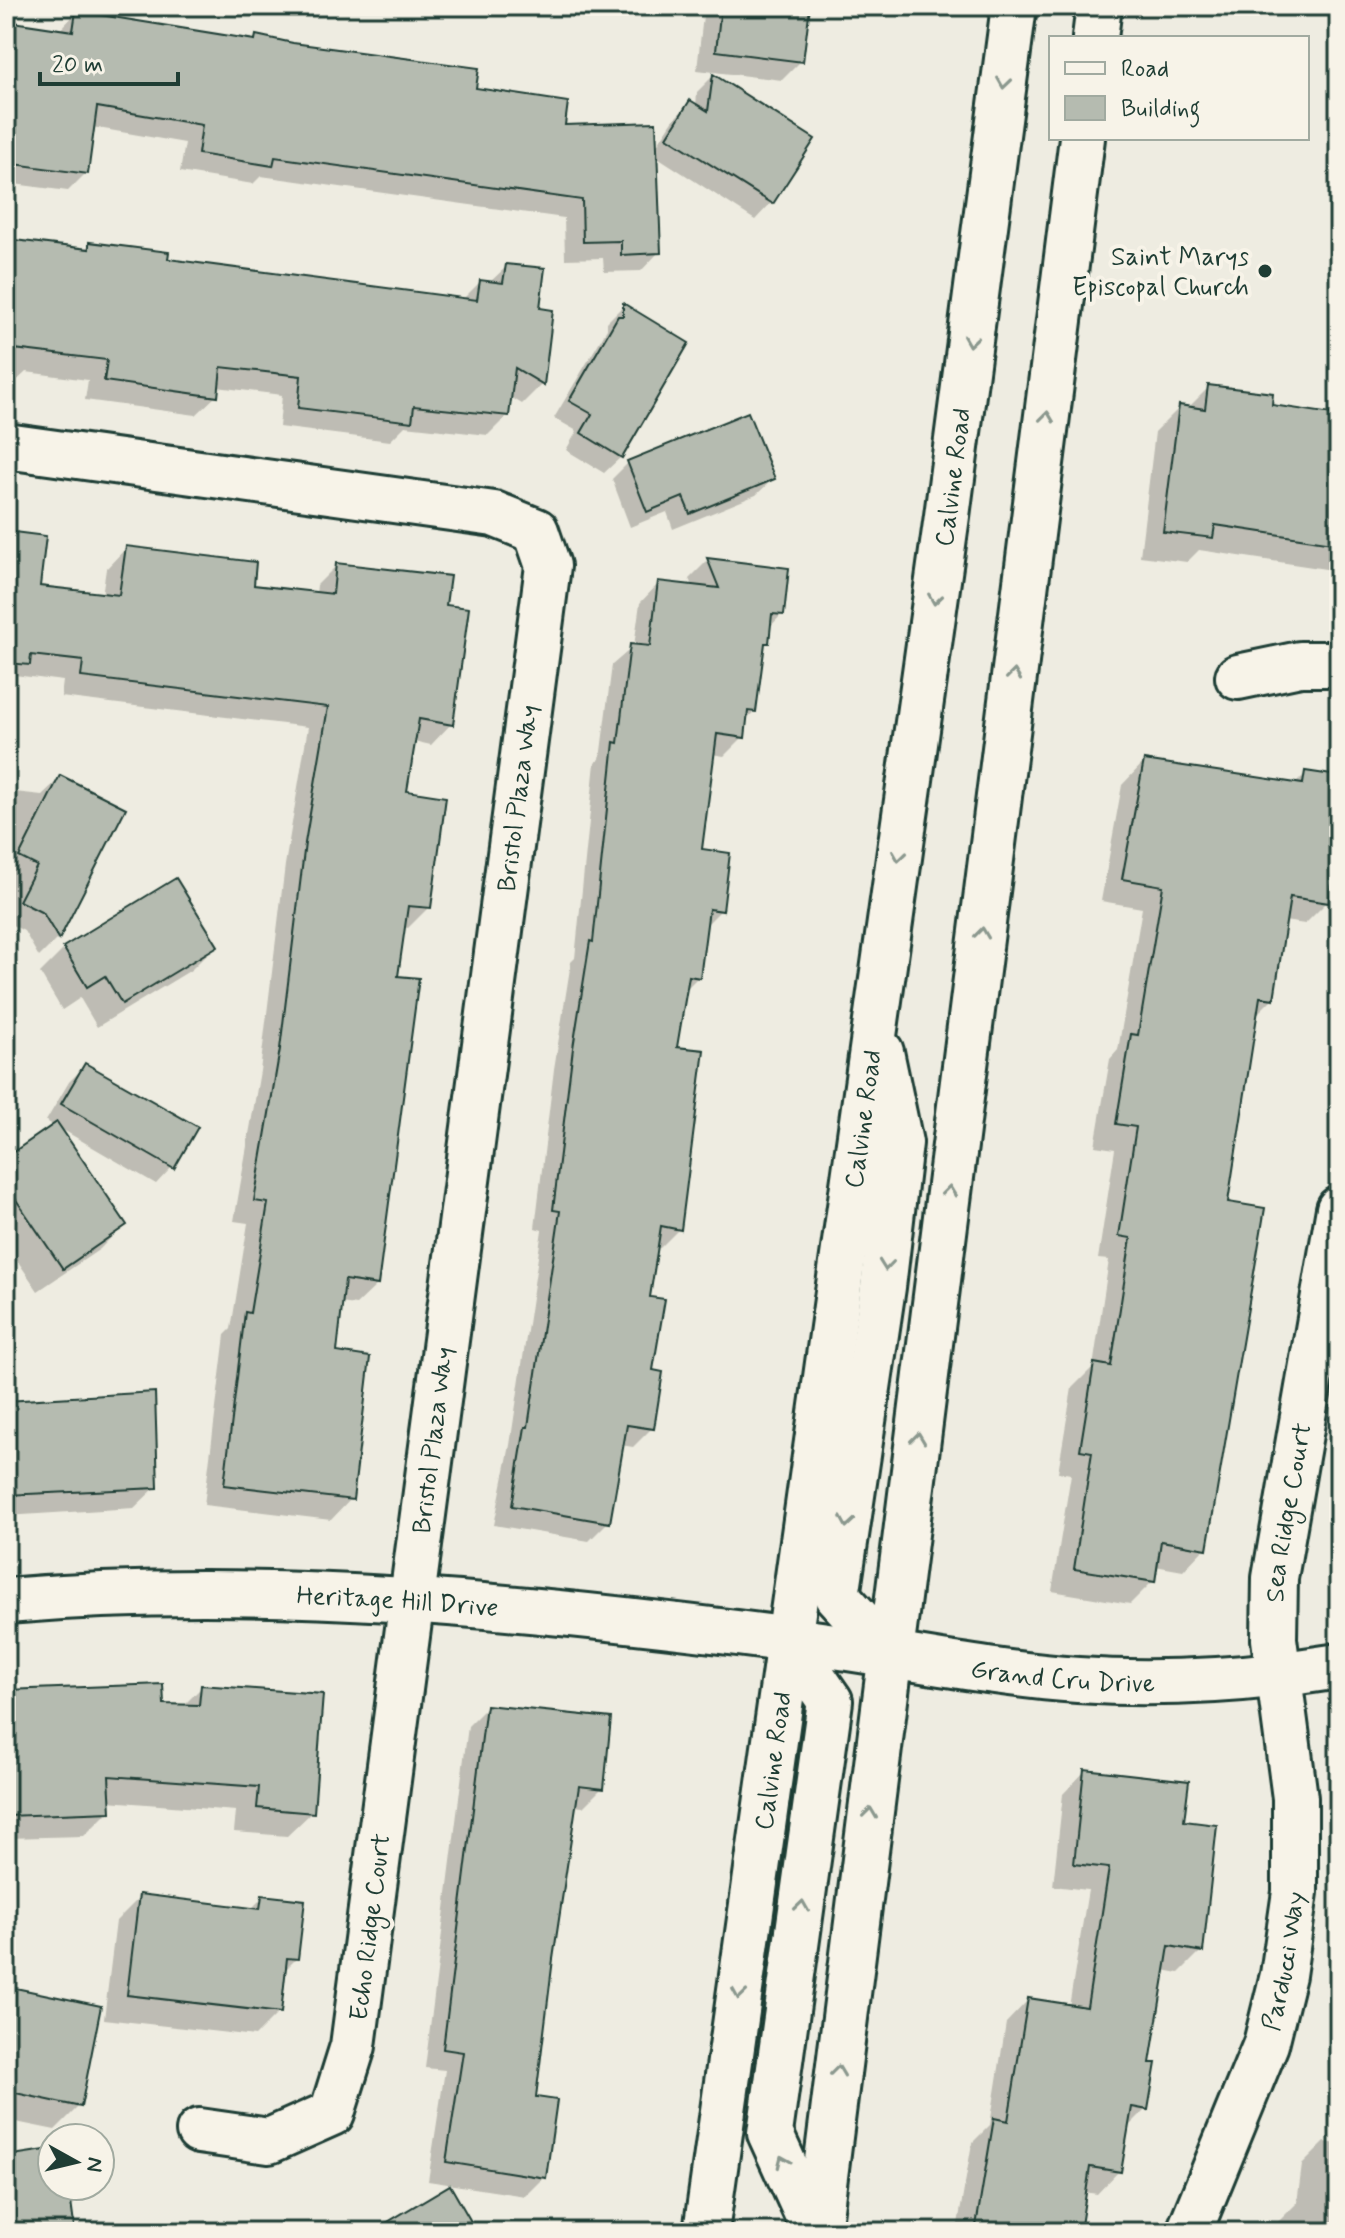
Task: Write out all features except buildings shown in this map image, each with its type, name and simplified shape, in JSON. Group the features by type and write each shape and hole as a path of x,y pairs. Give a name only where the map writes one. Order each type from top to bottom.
{"main road":[{"name":"Calvine Road","path":"706,2232 1014,6"},
{"path":"1095,36 1099,6"},
{"path":"816,2232 1082,140"},
{"name":"Bristol Plaza Way","path":"6,446 494,514 536,531 548,566 412,1600"},
{"path":"1238,677 1300,664 1339,664"},
{"path":"875,1022 900,1143 883,1287 837,1596 890,1654"},
{"name":"Sea Ridge Court","path":"1278,1676 1275,1578 1339,1209"},
{"name":"Heritage Hill Drive","path":"6,1601 222,1593 412,1600 787,1639"},
{"name":"Echo Ridge Court","path":"199,2131 269,2141 332,2113 353,2046 412,1600"},
{"path":"787,1639 830,1701 770,2133 816,2232"},
{"name":"Grand Cru Drive","path":"787,1639 1079,1680 1189,1683 1278,1676 1339,1666"},
{"name":"Parducci Way","path":"1189,2232 1266,2044 1283,1975 1295,1892 1295,1798 1278,1676"}],"place":[{"name":"Saint Marys Episcopal Church","path":"1265,271"}]}
